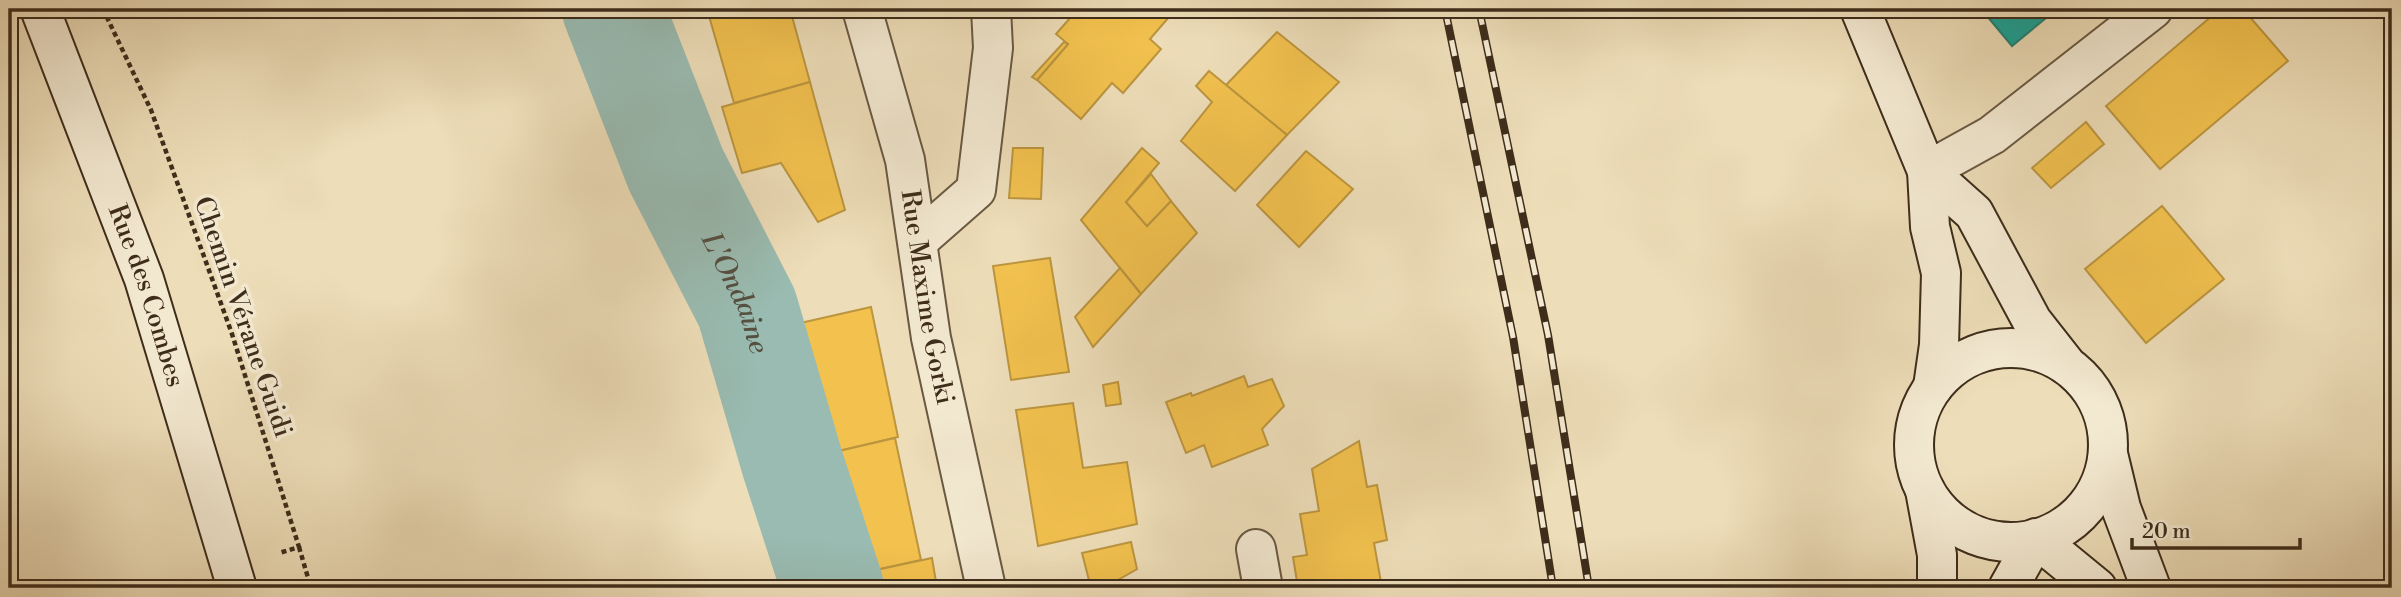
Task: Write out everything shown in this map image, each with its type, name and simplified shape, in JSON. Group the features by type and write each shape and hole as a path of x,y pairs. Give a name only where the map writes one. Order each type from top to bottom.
{"main road":[{"name":"Rue des Combes","path":"40,9 144,279 234,578"},
{"name":"Rue Maxime Gorki","path":"862,9 905,160 919,240 931,338 986,588"},
{"path":"919,240 976,190 993,48 991,9"},
{"path":"1860,9 1927,171 1930,228 1941,273 1939,345 1933,387 1920,411 1915,436 1916,463 1925,488 1937,555 1937,588"},
{"path":"1927,171 1992,135 2153,9"},
{"path":"1925,488 1936,506 1972,533 1992,540 2015,542 2036,538 2063,527 2086,507 2101,482 2107,453 2107,428 2099,404 2086,383 2067,365 2032,321 1974,213 1927,171"},
{"path":"1933,387 1965,359 2006,347 2028,349 2067,365"},
{"path":"2107,453 2121,508 2151,588"},
{"path":"2008,588 2036,538"},
{"path":"2036,538 2097,588"},
{"path":"1256,549 1263,588"}],"path":[{"name":"Chemin Vérane Guidi","path":"103,9 151,110 232,334 312,588"},
{"path":"234,578 299,547"}],"building: Logements":[{"path":"707,9 790,9 810,82 734,103"},
{"path":"1078,9 1176,9 1150,39 1161,49 1123,93 1112,83 1081,119 1037,80 1068,44 1056,34"},
{"path":"2220,9 2243,9 2288,61 2160,169 2106,106"},
{"path":"1277,32 1339,82 1287,135 1226,85"},
{"path":"1064,42 1068,44 1037,80 1032,77"},
{"path":"1209,71 1287,135 1235,191 1181,141 1212,102 1196,86"},
{"path":"810,82 845,210 818,222 781,163 742,173 722,107"},
{"path":"2086,122 2104,144 2051,188 2032,168"},
{"path":"1013,148 1043,148 1041,199 1009,198"},
{"path":"1142,148 1159,163 1126,202 1147,226 1171,201 1197,233 1141,294 1081,220"},
{"path":"1306,151 1353,189 1299,247 1257,205"},
{"path":"1151,174 1171,201 1147,226 1126,202"},
{"path":"2162,206 2224,279 2146,343 2085,269"},
{"path":"1050,258 1069,372 1011,380 993,266"},
{"path":"1120,268 1141,294 1093,347 1075,317"},
{"path":"871,307 898,437 826,454 796,324"},
{"path":"1244,376 1248,387 1272,379 1284,406 1262,429 1268,445 1212,467 1204,445 1186,453 1166,402 1191,393 1192,396"},
{"path":"1118,382 1121,404 1106,406 1103,385"},
{"path":"1073,403 1083,468 1127,462 1137,524 1038,546 1016,410"},
{"path":"895,438 921,560 853,575 826,454"},
{"path":"1359,441 1367,487 1377,485 1387,540 1374,543 1382,588 1298,588 1293,557 1307,555 1300,514 1319,511 1312,469"},
{"path":"1131,542 1137,569 1104,588 1091,588 1082,553"},
{"path":"932,558 937,588 864,588 853,575"}],"building: Public":[{"path":"1981,9 2057,9 2012,46"}],"waterway":[{"name":"L'Ondaine","path":"613,9 676,170 747,308 792,462 833,588"}],"railway":[{"path":"1445,9 1513,337 1553,588"},
{"path":"1479,9 1548,335 1589,588"}]}
